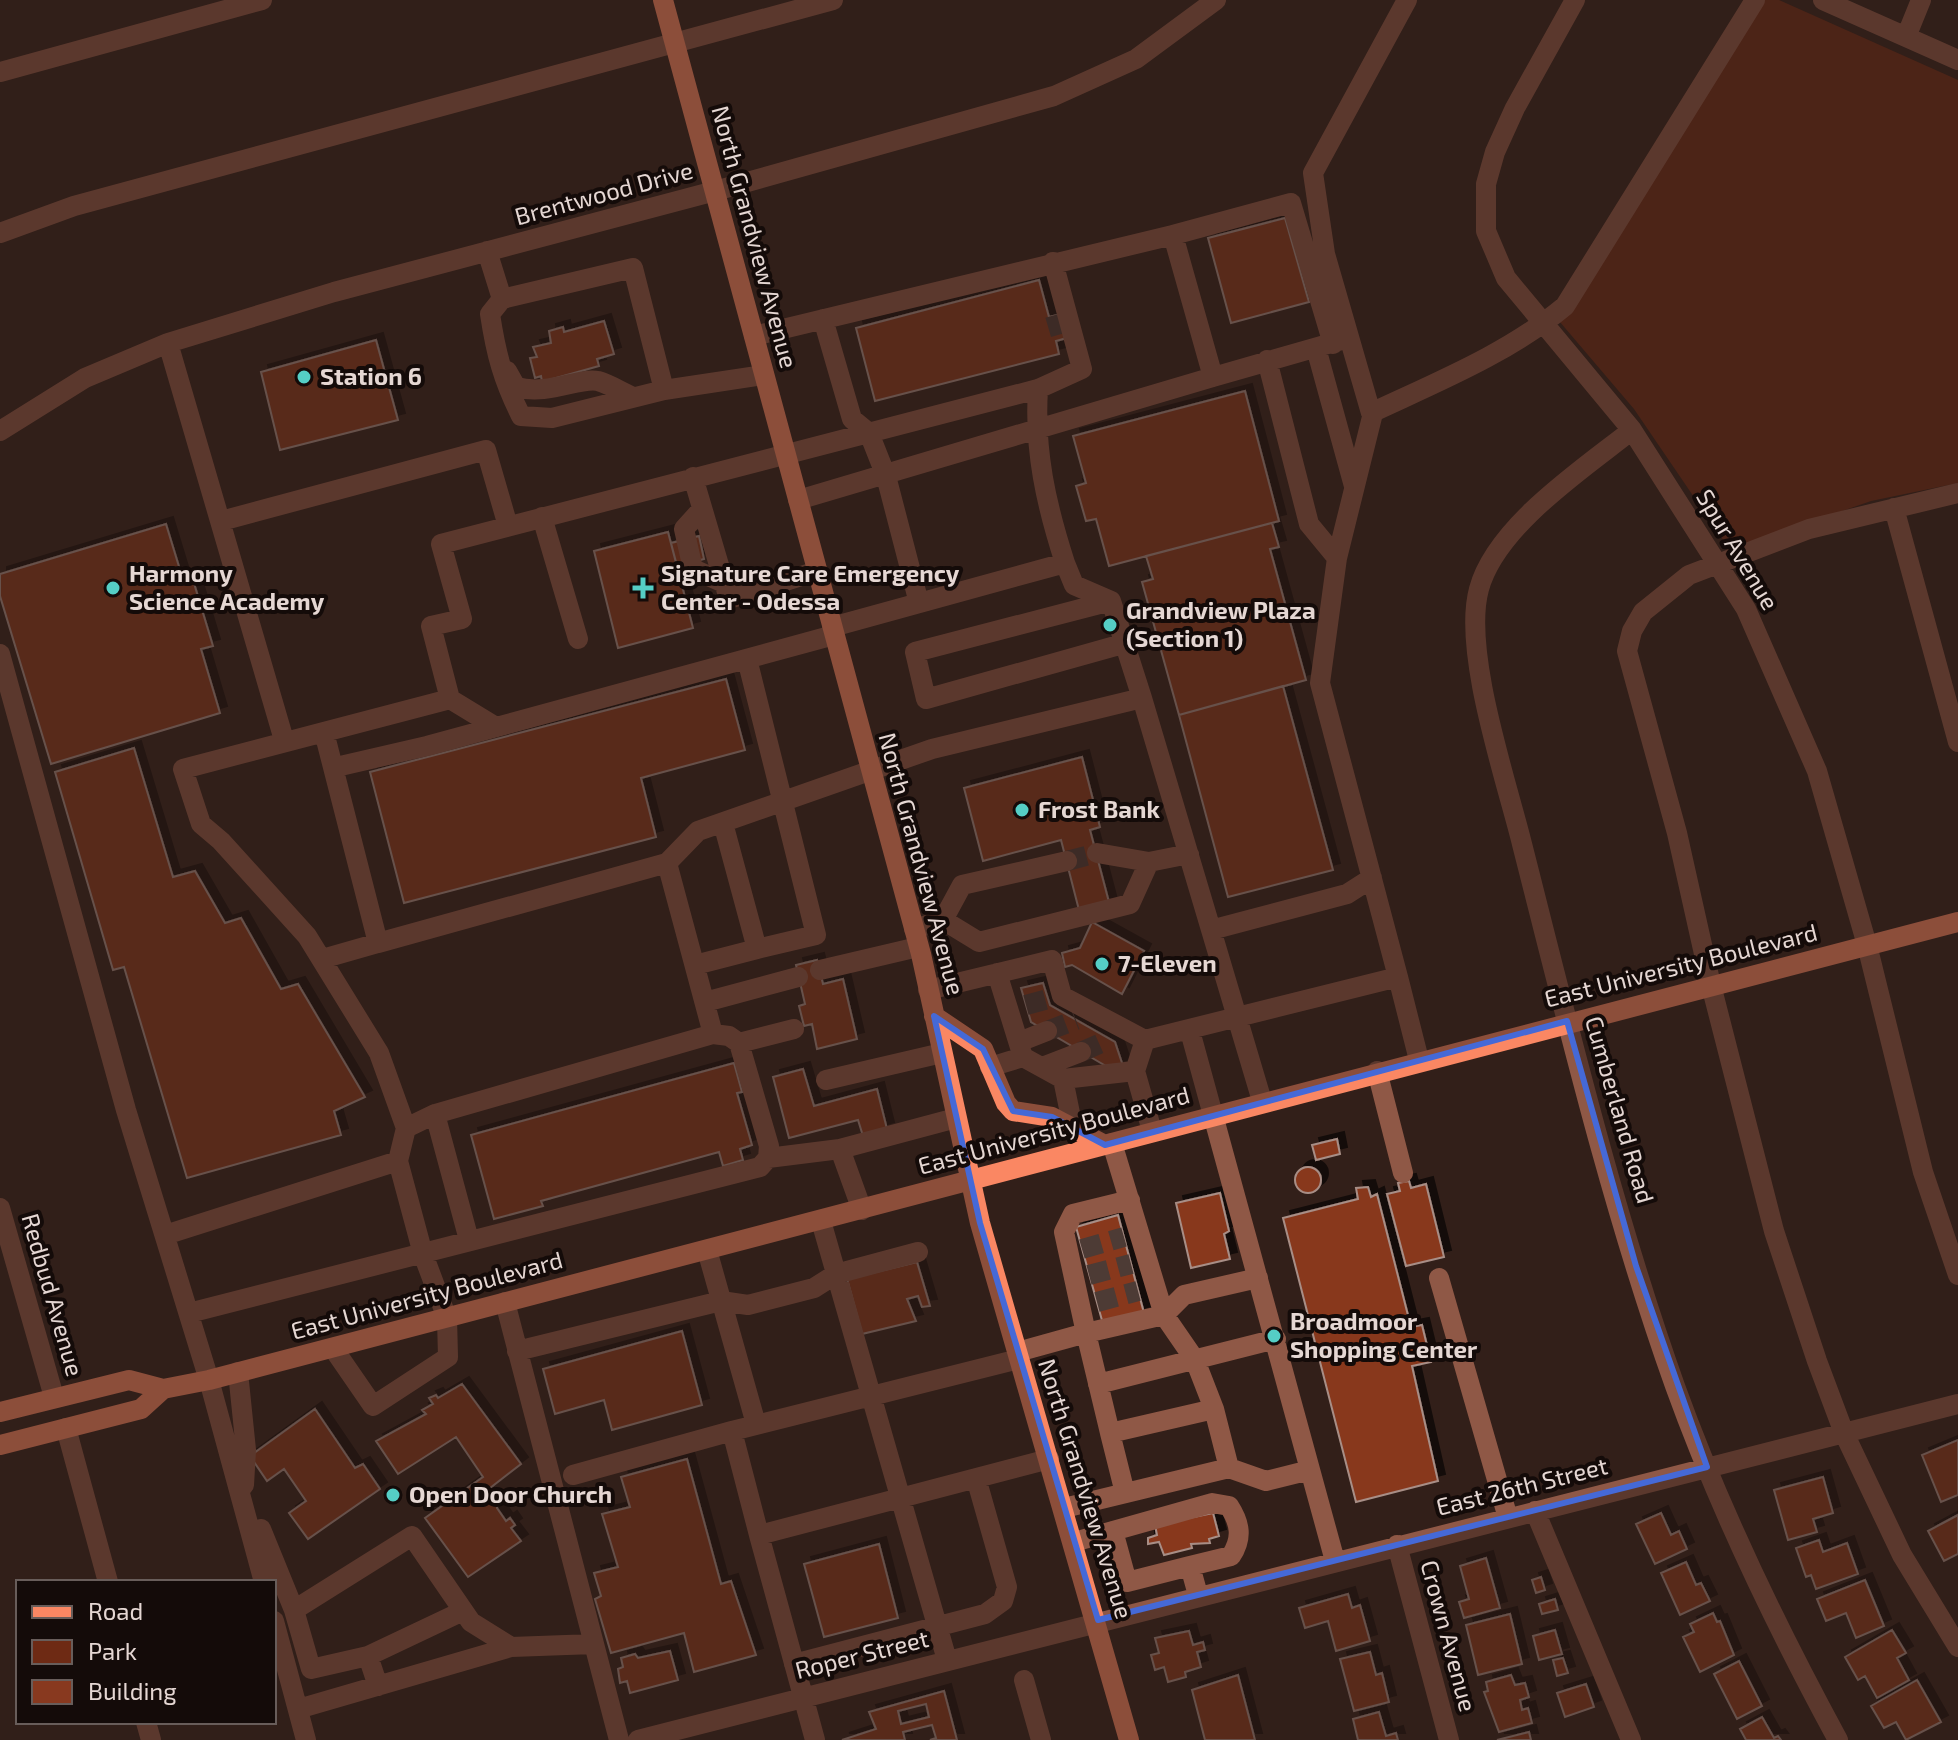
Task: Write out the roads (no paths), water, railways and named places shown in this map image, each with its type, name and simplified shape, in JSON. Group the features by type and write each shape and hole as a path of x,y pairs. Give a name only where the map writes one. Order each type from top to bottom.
{"main road":[{"name":"North Grandview Avenue","path":"663,0 916,938 970,1182 1018,1355 1098,1620 1129,1740"},
{"name":"East University Boulevard","path":"0,1412 129,1380 163,1389 209,1380 970,1182 1214,1113 1958,922"},
{"path":"934,1016 983,1049 1013,1111 1052,1117 1108,1144"},
{"name":"East University Boulevard","path":"0,1445 141,1409 163,1389"}],"street":[{"path":"0,72 262,0"},
{"path":"0,233 74,206 833,0"},
{"name":"Brentwood Drive","path":"0,431 85,378 168,343 334,292 715,191 1079,86 1136,59 1216,0"},
{"path":"754,336 1173,235 1291,203 1313,173 1407,0"},
{"name":"Spur Avenue","path":"1575,0 1515,108 1495,152 1486,184 1485,220 1492,252 1506,278 1542,326 1632,430 1746,609 1817,771 1867,945 1923,1172 1958,1275"},
{"path":"1373,413 1451,376 1542,326 1565,306 1755,0"},
{"path":"1823,0 1958,60"},
{"path":"1906,37 1921,0"},
{"path":"1313,173 1325,254 1333,344 1355,490"},
{"path":"1291,203 1333,344 1373,413 1337,558 1320,683 1419,1060"},
{"path":"1173,235 1213,377"},
{"path":"487,251 502,299"},
{"path":"1048,264 1055,315"},
{"path":"496,727 450,699 431,626 462,619 441,544 1038,389 1082,369 1048,264"},
{"path":"664,390 633,268 502,299 490,314 500,375 521,416 552,418 664,390 764,375"},
{"path":"823,319 852,419 869,433 886,476 919,603"},
{"path":"1062,339 1072,373"},
{"path":"168,343 284,740"},
{"path":"798,500 1035,433 1267,360 1333,344"},
{"path":"495,350 516,387 557,389 596,380 633,397"},
{"path":"1267,360 1309,524 1337,558"},
{"path":"1038,389 1035,433 1044,498 1074,585 1111,601 1262,1101"},
{"name":"Cumberland Road","path":"1632,430 1568,482 1508,539 1486,571 1476,602 1478,651 1485,691 1567,1021 1636,1266 1707,1467 1750,1566 1838,1740"},
{"path":"221,521 486,450 508,526"},
{"path":"693,477 729,599 817,571"},
{"path":"1958,493 1809,529 1689,575 1643,612 1632,631 1627,651 1677,833 1711,985 1774,1231 1844,1433 1902,1555 1958,1647"},
{"path":"1894,508 1958,742"},
{"path":"542,517 578,639"},
{"path":"336,767 747,659 919,603 1065,563"},
{"path":"1111,601 915,652 926,699 1126,643"},
{"path":"0,654 126,1110 209,1380 263,1580"},
{"path":"695,965 816,935 747,659"},
{"path":"322,959 667,863 698,831 932,749 1142,698"},
{"path":"333,1348 373,1406 448,1357 447,1318 423,1254 398,1161 406,1128 379,1053 322,959 307,936 221,841 201,824 183,769 284,740 450,699"},
{"path":"324,732 336,767 378,943"},
{"path":"723,823 757,949"},
{"path":"1097,853 1149,862 1189,854"},
{"path":"820,970 916,938 943,920 962,885 1067,861"},
{"path":"943,920 979,942 1130,904 1149,862"},
{"path":"667,863 713,1034"},
{"path":"1211,930 1347,894 1372,878"},
{"path":"928,990 1052,960 1055,998 1127,1038 1190,1031 1398,977"},
{"path":"997,973 1018,1008 1021,1050 1042,1067 1063,1079 1135,1071"},
{"path":"705,1002 798,977"},
{"path":"739,1043 794,1029"},
{"path":"990,1067 1047,1031"},
{"path":"1190,1031 1335,1561"},
{"path":"189,1313 760,1167 768,1158 769,1146 739,1043 729,1036 713,1034 435,1114 406,1128"},
{"path":"1127,1038 1152,1131"},
{"path":"1042,1067 1081,1052"},
{"path":"826,1080 942,1053"},
{"path":"1377,1071 1403,1173"},
{"path":"1063,1079 1073,1128"},
{"path":"435,1114 469,1240"},
{"path":"768,1158 840,1149 956,1118"},
{"path":"1108,1144 1130,1200 1132,1235 1147,1288 1195,1360 1214,1409 1229,1468"},
{"path":"840,1149 862,1210"},
{"path":"165,1235 398,1161"},
{"path":"1125,1493 1086,1333 1089,1304 1075,1251 1064,1232 1073,1214 1130,1200"},
{"name":"Redbud Avenue","path":"0,1208 54,1397"},
{"path":"821,1221 869,1397 947,1660"},
{"path":"707,1250 756,1424"},
{"path":"517,1351 721,1301 748,1305 814,1288 836,1274 918,1252"},
{"path":"573,1475 756,1424 869,1397 1086,1333 1164,1315 1184,1295 1258,1278"},
{"path":"1439,1278 1508,1518"},
{"path":"505,1302 619,1740"},
{"path":"1098,1384 1276,1339"},
{"path":"238,1372 246,1450 243,1507"},
{"name":"East 26th Street","path":"1098,1620 1958,1404"},
{"path":"1110,1433 1214,1409"},
{"path":"66,1428 107,1580"},
{"path":"732,1431 815,1740"},
{"path":"759,1535 1049,1459"},
{"path":"1064,1508 1229,1468 1266,1481 1310,1470"},
{"path":"794,1664 985,1614 1003,1601 1007,1587 976,1478"},
{"path":"1074,1542 1212,1503 1229,1506 1238,1520 1237,1547 1231,1556 1127,1582 1113,1531"},
{"path":"243,1507 253,1510 294,1610 311,1669 368,1656 463,1611"},
{"path":"1535,1511 1631,1740"},
{"path":"294,1610 412,1536 471,1622 511,1647"},
{"name":"Crown Avenue","path":"1397,1545 1449,1740"},
{"path":"1190,1566 1198,1595"},
{"name":"Roper Street","path":"649,1739 1098,1620"},
{"path":"276,1628 306,1740"},
{"path":"298,1709 511,1647 594,1644"},
{"path":"368,1656 378,1686"},
{"path":"1024,1680 1041,1740"}],"tunnel":[{"path":"1055,315 1062,339"},
{"path":"1067,861 1097,853"},
{"path":"1026,1005 1048,999"},
{"path":"1047,1031 1076,1020"},
{"path":"1081,1052 1108,1040"},
{"path":"1082,1249 1124,1237"},
{"path":"1089,1275 1131,1264"},
{"path":"1097,1302 1138,1291"}],"place":[{"name":"Station 6","path":"304,377"},
{"name":"Harmony Science Academy","path":"113,588"},
{"name":"Signature Care Emergency Center - Odessa","path":"643,588"},
{"name":"Grandview Plaza (Section 1)","path":"1110,625"},
{"name":"Frost Bank","path":"1022,810"},
{"name":"7-Eleven","path":"1102,964"},
{"name":"Broadmoor Shopping Center","path":"1274,1336"},
{"name":"Open Door Church","path":"393,1495"}]}
